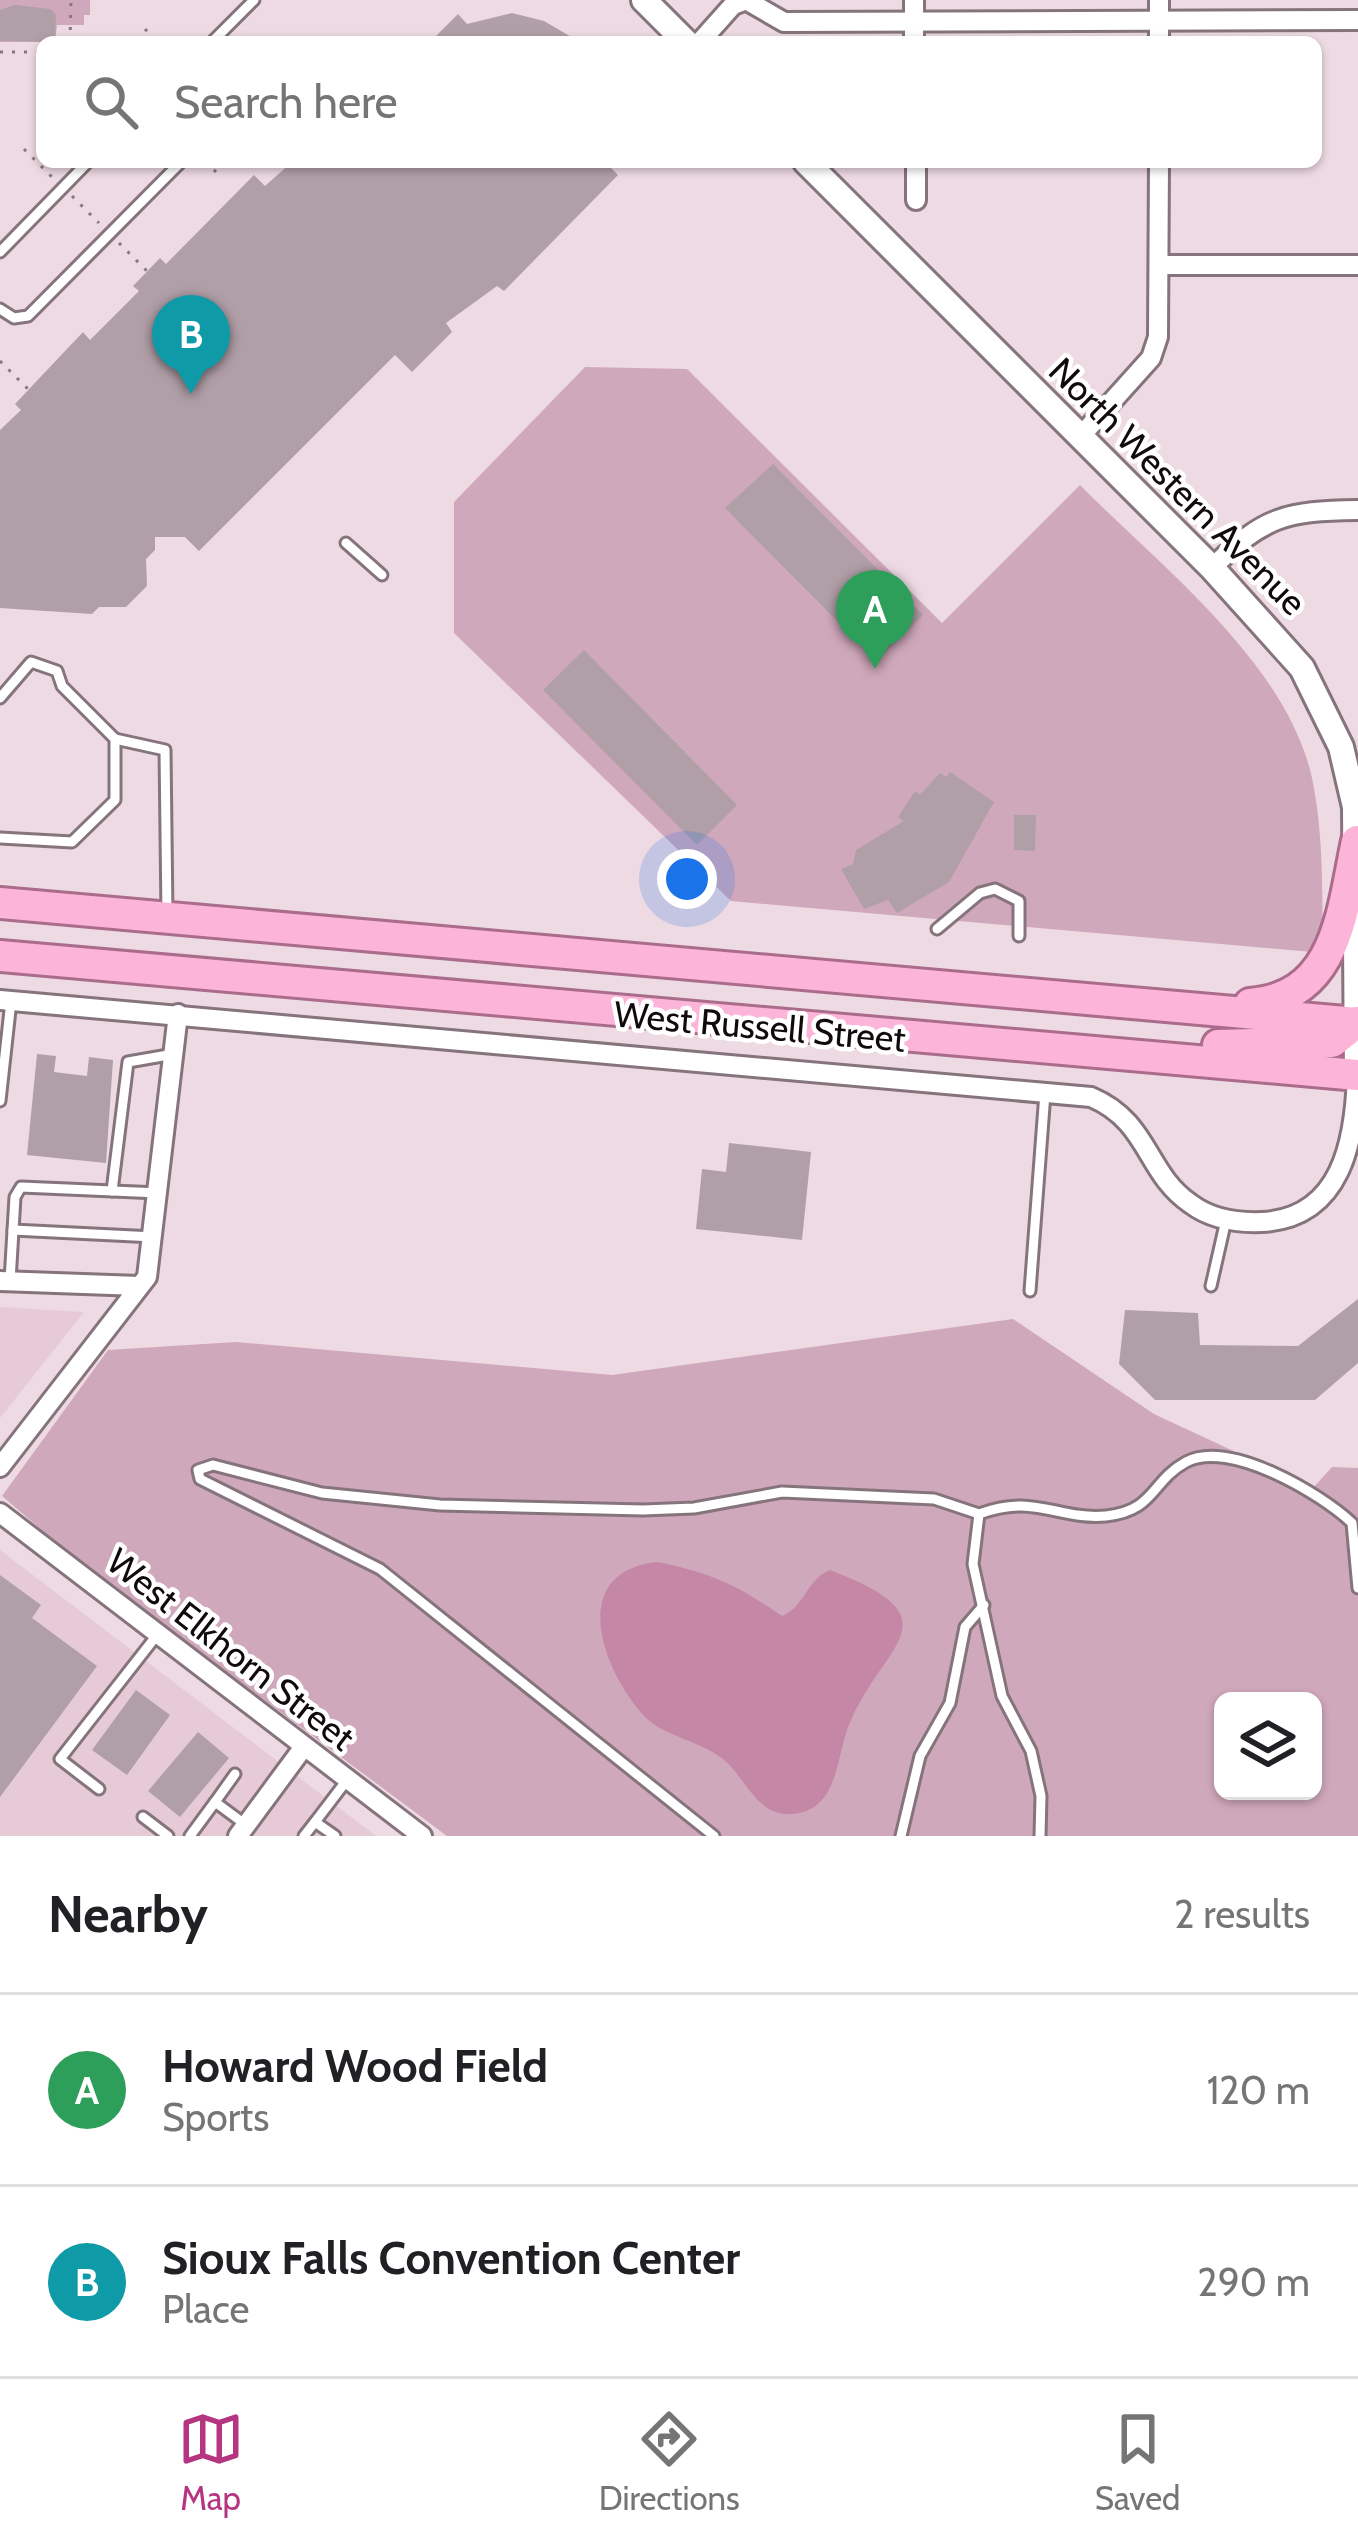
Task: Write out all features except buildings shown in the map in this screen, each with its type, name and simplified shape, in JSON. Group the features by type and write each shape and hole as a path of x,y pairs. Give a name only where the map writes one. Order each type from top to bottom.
{"highway":[{"path":"1154,1005 1264,1003 1311,982 1333,947 1357,841"},
{"name":"West Russell Street","path":"0,903 1358,1023"},
{"name":"West Russell Street","path":"0,956 1358,1075"},
{"path":"1081,1051 1315,1044 1342,1037 1358,1023"}],"street":[{"path":"644,0 680,36"},
{"path":"705,36 733,5 746,0 784,22 914,32 1159,10 1358,20"},
{"path":"914,0 914,32"},
{"name":"North Western Avenue","path":"812,168 1212,568 1286,646 1318,694 1346,762 1357,841 1358,1075"},
{"path":"916,168 916,200"},
{"path":"1080,437 1151,358 1158,337 1159,168"},
{"path":"1159,266 1358,266"},
{"path":"1212,568 1240,540 1282,514 1358,510"},
{"name":"West Russell Street","path":"6,1000 1046,1090 1112,1106 1141,1133 1175,1190 1206,1214 1226,1220"},
{"path":"0,1467 147,1277 178,1014"},
{"path":"1226,1220 1269,1222 1293,1216 1332,1188 1351,1145 1358,1075"},
{"path":"5,1281 140,1286"},
{"name":"West Elkhorn Street","path":"0,1513 422,1836"},
{"path":"242,1831 303,1748"}],"lane":[{"path":"218,36 254,0"},
{"path":"0,252 82,168"},
{"path":"0,309 14,318 28,316 175,168"},
{"path":"346,543 382,575"},
{"path":"0,698 31,662 57,671 62,686 115,739 165,751 167,918"},
{"path":"0,838 72,842 115,800 115,739"},
{"path":"937,929 980,893 995,889 1019,901 1019,936"},
{"path":"0,1101 6,1000"},
{"path":"112,1191 128,1063 174,1054"},
{"path":"1030,1292 1046,1090"},
{"path":"5,1281 15,1197 21,1187 159,1193"},
{"path":"1211,1286 1226,1220"},
{"path":"13,1230 154,1237"},
{"path":"713,1836 380,1569 200,1479 198,1470 213,1465 322,1493 440,1505 644,1510 694,1508 782,1492 934,1499 979,1514 1013,1503 1101,1516 1140,1509 1185,1462 1217,1453 1328,1501 1352,1523 1358,1588"},
{"path":"979,1514 973,1564 1002,1696 1030,1751 1041,1796 1040,1836"},
{"path":"901,1836 920,1756 950,1703 964,1627 984,1605"},
{"path":"99,1789 60,1759 157,1635"},
{"path":"190,1836 235,1774"},
{"path":"304,1836 347,1780"},
{"path":"215,1802 242,1831"},
{"path":"143,1817 168,1836"},
{"path":"315,1822 335,1836"}],"path":[{"path":"70,36 71,0"},
{"path":"145,29 152,36"},
{"path":"0,52 36,52"},
{"path":"24,148 36,160"},
{"path":"44,168 147,271"},
{"path":"214,172 218,168"},
{"path":"0,361 29,390"}],"shaded area":[{"path":"0,0 90,0 84,25 57,25 56,36 36,36 36,42 0,42"},
{"path":"585,367 687,369 942,623 1080,485 1217,619 1249,656 1298,735 1319,821 1323,953 731,901 454,633 454,502"},
{"path":"0,1307 84,1312 0,1418"},
{"path":"1013,1319 1154,1414 1313,1488 1332,1467 1358,1468 1358,1836 447,1836 79,1562 2,1496 108,1350 236,1342 612,1375"},
{"path":"0,1550 376,1836 0,1836"},
{"path":"657,1562 723,1582 782,1616 830,1570 893,1604 902,1620 900,1636 847,1730 826,1795 807,1811 780,1813 761,1803 724,1760 644,1716 615,1673 605,1649 602,1602 611,1584 629,1570"}],"place":[{"name":"Sioux Falls Convention Center","path":"191,394"},
{"name":"Howard Wood Field","path":"875,669"}]}
